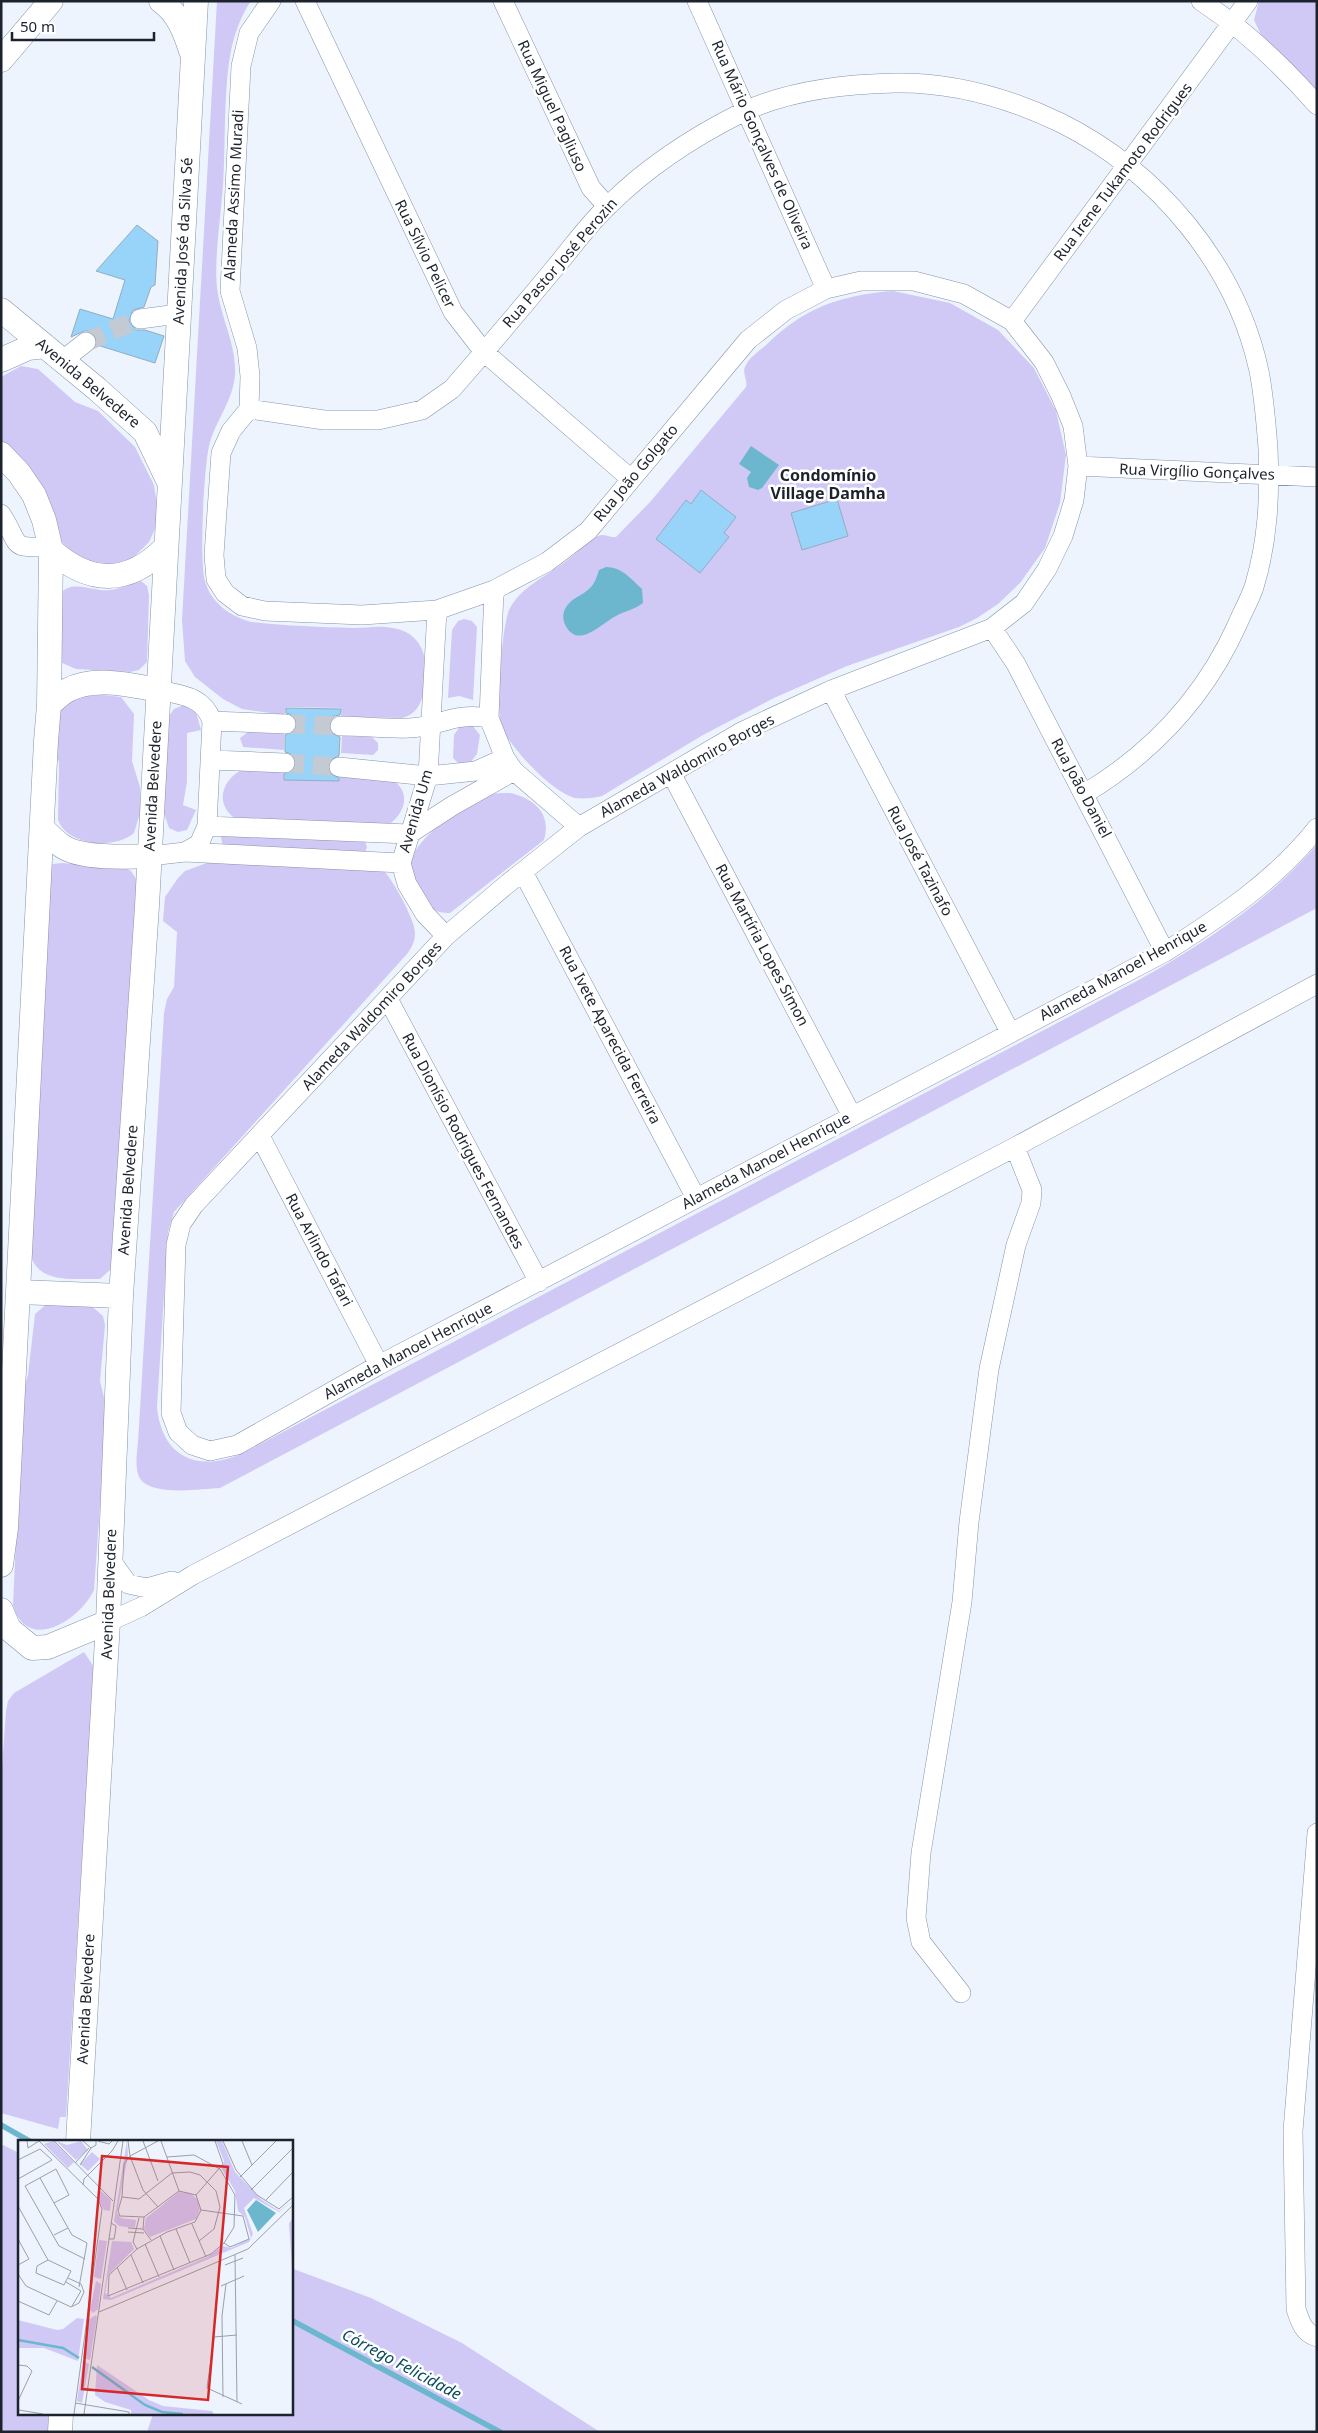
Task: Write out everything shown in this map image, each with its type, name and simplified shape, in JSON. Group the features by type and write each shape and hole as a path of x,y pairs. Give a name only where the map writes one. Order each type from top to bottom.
{"main road":[{"path":"2,51 50,1"},
{"path":"161,1 167,6 184,30 193,57"},
{"name":"Avenida José da Silva Sé","path":"169,481 196,1"},
{"name":"Avenida Belvedere","path":"1,310 145,432 169,481 150,856 122,1296 108,1622 78,2140"},
{"path":"1,360 28,348 54,353"},
{"path":"1,454 19,473 34,495 44,520 51,548 49,705 19,1292 4,1490 2,1558"},
{"path":"51,548 67,565 87,574 109,577 130,573 143,567 165,548"},
{"path":"49,705 67,690 88,683 128,684 158,690"},
{"path":"42,828 63,847 78,852 124,857 150,856"},
{"path":"19,1292 122,1296"},
{"path":"1,1610 8,1629 32,1648 48,1647 108,1622"},
{"path":"60,2432 61,2416"}],"street":[{"name":"Alameda Assimo Muradi","path":"249,409 250,376 248,348 230,291 240,75 249,33 271,1"},
{"name":"Rua Sílvio Pelicer","path":"305,1 453,312 484,352 631,479"},
{"name":"Rua Miguel Pagliuso","path":"503,1 591,188 607,206"},
{"name":"Rua Mário Gonçalves de Oliveira","path":"697,1 826,289"},
{"path":"1201,1 1234,23 1286,70 1317,105"},
{"name":"Rua Irene Tukamoto Rodrigues","path":"1012,321 1234,23 1248,1"},
{"name":"Rua Pastor José Perozin","path":"249,409 324,420 378,420 422,410 452,390 607,206 642,176 684,145 746,111 813,90 860,84 924,82 985,94 1038,112 1082,134 1128,165 1178,212 1214,259 1240,311 1258,368 1266,416 1269,475 1268,527 1253,589 1225,652 1193,701 1154,742 1118,774 1084,794"},
{"name":"Rua João Golgato","path":"249,409 231,431 221,454 214,555 216,578 225,593 242,606 265,611 362,615 437,610 494,590 547,562 588,531 748,340 786,310 826,289 861,281 914,281 964,294 1012,321"},
{"path":"140,320 178,314"},
{"name":"Alameda Waldomiro Borges","path":"192,1445 178,1432 171,1414 176,1245 181,1224 194,1205 446,936 579,828 743,731 831,690 992,628 1024,603 1046,570 1063,536 1074,500 1078,466 1072,426 1062,396 1044,362 1012,321"},
{"path":"54,353 86,342"},
{"name":"Rua Virgílio Gonçalves","path":"1078,466 1317,477"},
{"path":"1,514 16,544 22,547 51,548"},
{"path":"494,590 489,718 509,764 579,828"},
{"name":"Avenida Um","path":"437,610 428,776 401,863 407,884 425,914 446,936"},
{"name":"Rua João Daniel","path":"992,628 1016,664 1165,952"},
{"path":"158,690 201,702 208,710 212,721 212,760 207,826 199,844 185,852"},
{"name":"Rua José Tazinafo","path":"831,690 1010,1032"},
{"path":"340,726 411,728 465,715 489,718"},
{"path":"212,721 286,724"},
{"path":"212,760 285,763"},
{"path":"339,767 428,776 476,771 509,764"},
{"path":"207,826 409,834 452,806 509,764"},
{"name":"Rua Martíria Lopes Simon","path":"671,773 852,1116"},
{"name":"Alameda Manoel Henrique","path":"192,1445 210,1451 237,1445 379,1365 1165,952 1219,918 1269,878 1317,828"},
{"path":"150,856 185,852 401,863"},
{"name":"Rua Ivete Aparecida Ferreira","path":"524,872 696,1198"},
{"path":"108,1622 142,1607 193,1575 1014,1147 1317,984"},
{"name":"Rua Dionísio Rodrigues Fernandes","path":"388,999 539,1282"},
{"name":"Rua Arlindo Tafari","path":"260,1136 379,1365"},
{"path":"960,1992 921,1942 916,1918 922,1853 962,1602 969,1522 989,1369 1016,1244 1031,1203 1032,1190 1014,1147"},
{"path":"110,1559 128,1584 147,1588 193,1575"},
{"path":"1317,1832 1293,2131 1296,2309 1301,2325 1311,2335 1317,2337"}],"shaded area":[{"path":"217,1 251,1 235,34 227,79 223,185 216,276 221,309 231,342 235,375 231,393 213,434 208,453 202,534 205,581 212,596 222,607 236,616 251,622 354,628 385,627 400,630 410,635 418,642 421,648 426,670 423,696 417,709 407,717 341,717 341,708 286,707 285,715 242,709 223,699 195,677 185,661 182,620"},
{"path":"1259,1 1317,1 1317,92 1262,37 1254,20"},
{"path":"893,291 950,303 998,330 1034,368 1056,411 1066,455 1060,503 1045,548 1020,583 998,604 959,627 847,666 774,698 703,735 602,796 575,798 555,787 532,768 512,745 501,725 499,702 502,647 510,608 527,589 593,539 602,535 616,537 651,501 746,387 744,370 747,362 779,333 808,313 839,300"},
{"path":"21,366 38,369 75,402 98,411 135,447 154,485 157,506 156,527 149,542 129,562 100,566 72,553 62,542 57,526 1,445 1,377"},
{"path":"141,581 147,586 149,595 147,662 139,670 130,672 76,669 62,663 59,658 61,593 66,589 77,586 110,590"},
{"path":"464,619 472,621 477,627 473,700 459,696 448,698 452,630 458,621"},
{"path":"79,692 121,697 134,714 132,761 140,787 140,813 134,833 115,842 92,843 81,840 63,829 58,820 59,762 52,746 56,713"},
{"path":"184,705 196,712 201,730 187,733 187,782 183,805 196,810 187,830 178,832 169,828 164,813 169,716 174,709"},
{"path":"472,725 480,735 477,754 470,763 460,765 453,758 454,735 460,726"},
{"path":"248,732 284,734 284,750 243,747 240,738"},
{"path":"342,736 372,737 378,743 378,750 373,755 341,753"},
{"path":"243,769 284,771 284,779 339,780 339,773 392,779 402,790 404,803 399,815 388,825 237,820 225,807 223,793 225,786 235,774"},
{"path":"510,793 527,799 539,809 545,822 544,840 450,913 441,912 431,907 413,875 411,861 415,852 431,832 467,805 487,795"},
{"path":"224,833 365,841 367,847 365,853 223,846 221,838"},
{"path":"1317,845 1317,908 220,1488 167,1490 147,1485 141,1480 137,1467 137,1456 164,1013 167,999 174,987 177,932 163,921 165,897 185,871 212,861 384,871 403,900 415,933 413,944 407,954 174,1212 168,1232 157,1407 160,1425 175,1450 186,1457 199,1461 213,1461 245,1452 1135,982 1209,938 1232,921 1276,886"},
{"path":"53,864 125,868 131,871 137,880 115,1257 110,1270 100,1279 70,1279 51,1276 36,1266 31,1257 50,867"},
{"path":"49,1302 88,1303 103,1316 105,1325 100,1381 107,1410 94,1590 87,1601 66,1621 54,1627 41,1630 30,1628 20,1620 13,1605 23,1390 28,1375 35,1314"},
{"path":"84,1652 94,1667 66,2117 60,2117 58,2129 1,2113 1,1782 8,1701 14,1693"},
{"path":"1,2144 18,2152 18,2416 50,2416 49,2432 1,2432"},
{"path":"292,2268 371,2298 462,2343 600,2432 147,2432 152,2416 292,2416"}],"water":[{"path":"751,446 779,465 762,488 758,490 749,487 747,478 751,472 739,464"},
{"path":"606,567 622,571 642,589 643,603 616,616 585,635 578,636 572,634 564,621 563,614 567,605 591,587 599,570"}],"building":[{"path":"137,225 158,241 155,285 151,287 144,307 133,310 129,321 136,330 145,330 164,336 155,363 97,345 95,335 90,331 84,331 71,337 80,309 113,319 125,280 96,271"},
{"path":"701,490 736,517 724,533 729,537 700,573 656,539 686,500 691,504"},
{"path":"837,499 848,536 802,550 791,513"},
{"path":"286,708 341,709 340,715 334,716 329,725 330,732 340,737 339,756 330,760 328,766 329,772 339,778 339,781 284,780 284,774 294,769 296,763 291,754 285,752 285,735 295,730 297,724 292,715 286,713"}],"waterway":[{"name":"Córrego Felicidade","path":"1,2125 27,2140"},
{"name":"Córrego Felicidade","path":"292,2321 500,2432"}],"tunnel":[{"path":"86,342 140,319"},
{"path":"286,724 340,726"},
{"path":"285,763 339,767"}],"district":[{"name":"Condomínio Village Damha","path":"828,484"}]}
